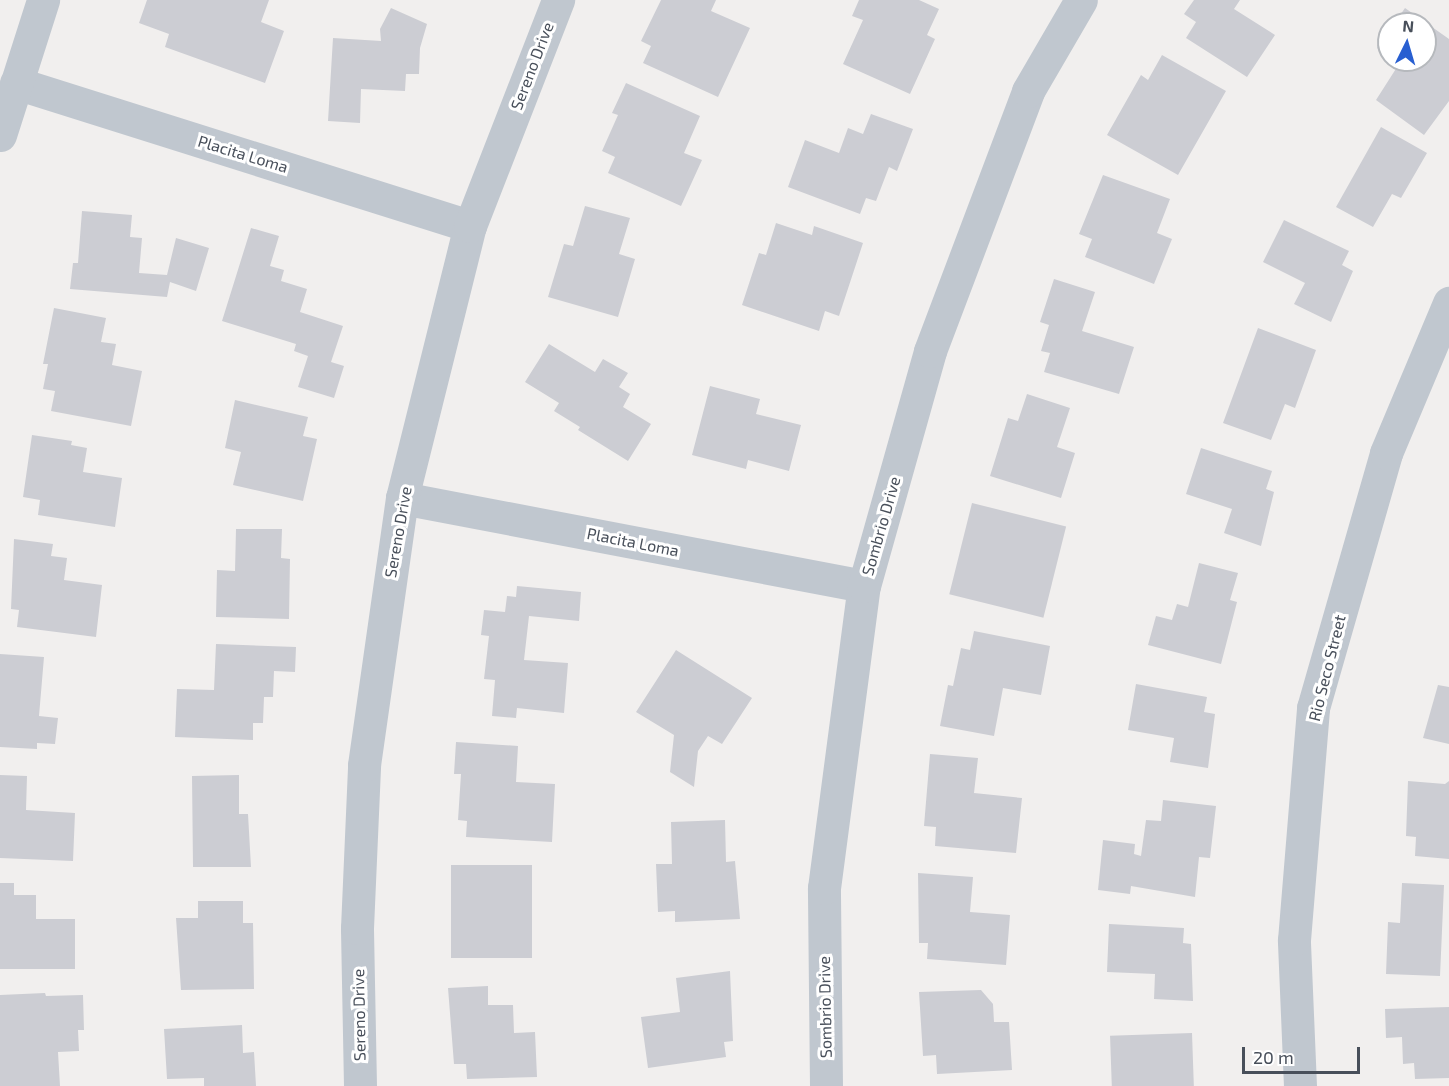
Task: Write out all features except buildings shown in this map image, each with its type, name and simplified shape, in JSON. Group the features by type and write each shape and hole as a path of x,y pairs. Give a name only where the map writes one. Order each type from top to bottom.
{"street":[{"path":"0,135 43,0"},
{"name":"Sereno Drive","path":"360,1086 357,928 364,765 402,498 471,226 558,0"},
{"name":"Sombrio Drive","path":"826,1086 824,888 864,586 930,351 1028,91 1081,0"},
{"name":"Placita Loma","path":"16,83 471,226"},
{"name":"Rio Seco Street","path":"1300,1086 1294,940 1313,708 1386,453 1449,303"},
{"name":"Placita Loma","path":"402,498 864,586"}]}
